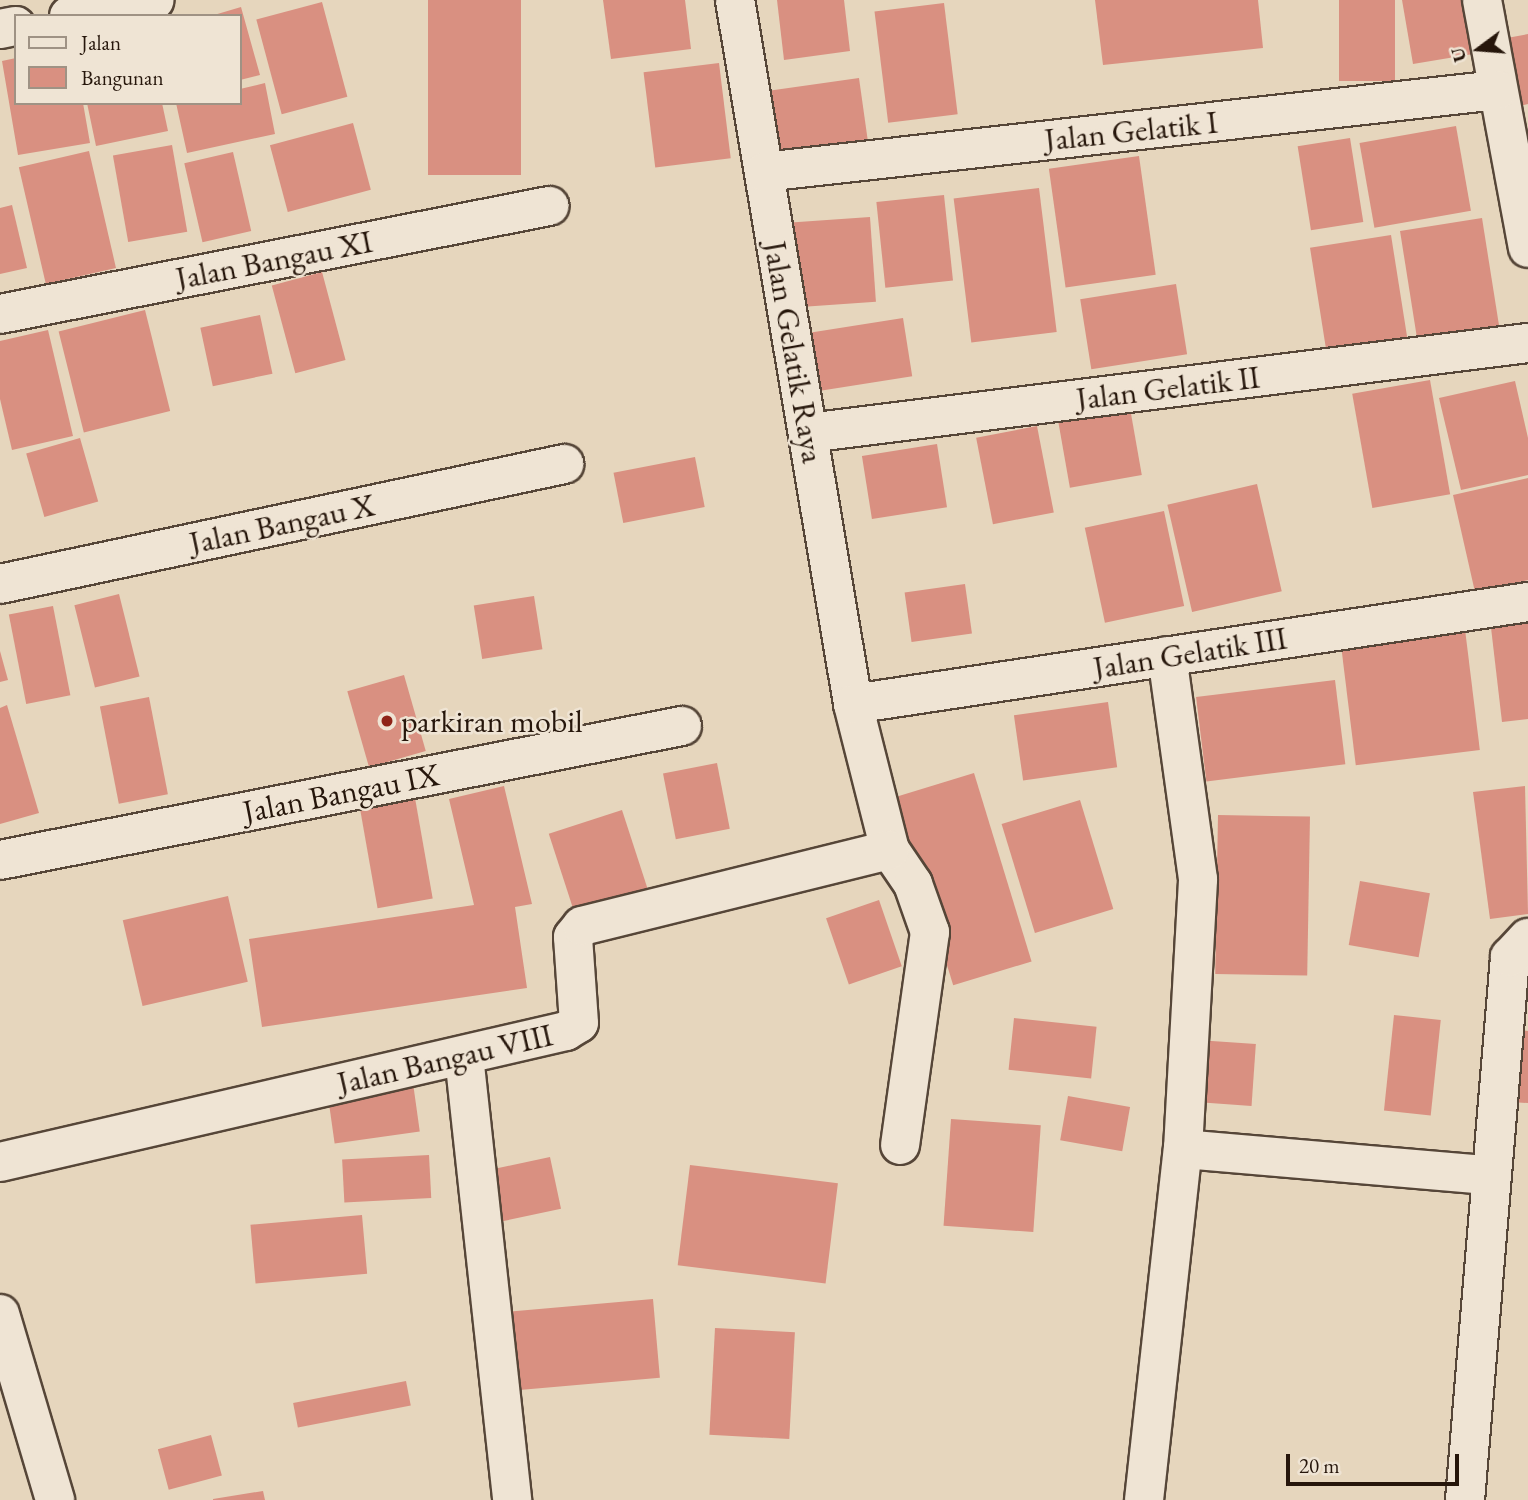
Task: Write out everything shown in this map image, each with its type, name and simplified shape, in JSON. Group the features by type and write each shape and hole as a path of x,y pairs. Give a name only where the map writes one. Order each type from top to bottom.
{"street":[{"name":"Jalan Gelatik Raya","path":"735,0 853,704"},
{"path":"1482,0 1528,248"},
{"path":"78,14 135,2"},
{"name":"Jalan Gelatik I","path":"764,172 1497,90"},
{"name":"Jalan Bangau XI","path":"0,314 549,206"},
{"name":"Jalan Gelatik II","path":"808,433 1528,342"},
{"name":"Jalan Bangau X","path":"0,584 565,464"},
{"name":"Jalan Gelatik III","path":"853,704 1528,601"},
{"path":"1144,1500 1183,1149 1197,838 1167,656"},
{"path":"853,704 890,850 926,911 931,950 900,1145"},
{"name":"Jalan Bangau IX","path":"0,860 682,726"},
{"name":"Jalan Bangau VIII","path":"0,1162 464,1056 579,1023 573,937 582,926 890,850"},
{"path":"1465,1500 1489,1175 1510,957 1528,937"},
{"path":"464,1056 512,1500"},
{"path":"1183,1149 1489,1175"},
{"path":"3,1337 55,1500"}],"building":[{"path":"428,0 521,0 521,175 428,175"},
{"path":"603,0 685,0 691,49 611,59"},
{"path":"777,0 844,0 850,51 784,60"},
{"path":"1095,0 1258,0 1263,48 1103,65"},
{"path":"1339,0 1395,0 1395,81 1339,81"},
{"path":"1402,0 1464,0 1473,54 1413,64"},
{"path":"322,2 347,97 282,114 256,20"},
{"path":"944,3 958,114 888,123 875,12"},
{"path":"241,7 260,75 242,80 242,14 217,14"},
{"path":"1528,34 1528,104 1519,106 1507,38"},
{"path":"14,58 14,105 83,105 90,143 18,155 2,61"},
{"path":"719,63 731,158 655,168 644,72"},
{"path":"859,78 868,143 770,157 761,92"},
{"path":"265,83 275,134 187,153 176,105 242,105 242,89"},
{"path":"87,105 162,105 168,131 96,146"},
{"path":"353,123 371,190 288,212 270,145"},
{"path":"1456,126 1471,211 1374,228 1359,143"},
{"path":"1350,138 1363,222 1311,230 1298,146"},
{"path":"172,145 187,232 128,242 113,155"},
{"path":"89,151 116,268 46,284 19,167"},
{"path":"233,152 251,231 203,242 184,163"},
{"path":"1139,156 1156,275 1066,287 1049,169"},
{"path":"1039,188 1057,332 971,342 954,198"},
{"path":"944,195 953,281 885,288 876,202"},
{"path":"12,205 27,268 0,274 0,208"},
{"path":"870,217 876,302 797,307 791,223"},
{"path":"1482,218 1500,333 1418,346 1400,231"},
{"path":"1391,235 1408,344 1327,356 1310,248"},
{"path":"322,272 346,360 295,373 272,285"},
{"path":"1176,284 1187,354 1091,369 1080,299"},
{"path":"145,310 170,411 84,432 59,332"},
{"path":"260,315 272,374 213,386 200,328"},
{"path":"903,318 912,376 820,391 811,333"},
{"path":"48,330 73,436 12,450 0,399 0,341"},
{"path":"1430,380 1450,494 1372,508 1352,394"},
{"path":"1515,381 1528,438 1528,475 1461,490 1439,398"},
{"path":"1130,408 1142,475 1070,488 1058,421"},
{"path":"1037,426 1054,512 993,524 976,438"},
{"path":"80,438 98,501 44,517 26,453"},
{"path":"937,444 947,507 872,519 862,456"},
{"path":"695,457 705,507 623,523 614,473"},
{"path":"1528,478 1528,580 1475,592 1453,495"},
{"path":"1257,484 1282,591 1192,612 1167,505"},
{"path":"1164,511 1184,606 1105,623 1085,528"},
{"path":"965,584 972,634 912,642 905,592"},
{"path":"119,594 140,676 95,688 74,605"},
{"path":"534,596 542,649 482,659 474,606"},
{"path":"53,606 70,695 26,704 9,615"},
{"path":"1528,614 1528,719 1502,722 1490,619"},
{"path":"1464,621 1480,750 1356,765 1340,636"},
{"path":"0,651 8,680 0,682"},
{"name":"parkiran mobil","path":"404,675 426,751 369,767 347,691"},
{"path":"1335,680 1345,764 1206,781 1196,697"},
{"path":"149,697 168,794 119,804 100,707"},
{"path":"1108,702 1117,767 1023,781 1014,715"},
{"path":"7,705 39,813 0,824 0,708"},
{"path":"717,763 730,829 676,839 663,773"},
{"path":"974,773 1032,961 953,985 896,797"},
{"path":"504,786 532,904 515,907 527,988 262,1027 249,939 474,905 449,799"},
{"path":"1525,786 1528,914 1490,919 1473,792"},
{"path":"415,798 433,898 378,908 360,808"},
{"path":"1080,800 1113,909 1035,933 1002,824"},
{"path":"622,810 649,893 576,917 549,834"},
{"path":"1218,815 1310,817 1307,976 1215,974"},
{"path":"1360,881 1430,893 1419,957 1349,945"},
{"path":"228,896 248,982 143,1006 123,920"},
{"path":"879,900 902,966 849,984 826,918"},
{"path":"1394,1015 1441,1020 1431,1115 1384,1110"},
{"path":"1014,1018 1097,1027 1091,1078 1009,1070"},
{"path":"1519,1030 1528,1031 1528,1103 1511,1102"},
{"path":"1197,1040 1256,1044 1252,1106 1193,1102"},
{"path":"412,1076 420,1131 335,1143 327,1088"},
{"path":"1068,1096 1130,1107 1122,1151 1060,1140"},
{"path":"951,1119 1041,1125 1033,1232 944,1226"},
{"path":"429,1155 431,1198 344,1202 342,1160"},
{"path":"550,1157 561,1209 502,1221 491,1169"},
{"path":"690,1165 838,1183 826,1283 678,1265"},
{"path":"362,1215 367,1274 256,1284 250,1225"},
{"path":"653,1299 660,1378 504,1391 498,1313"},
{"path":"715,1328 795,1332 789,1439 709,1435"},
{"path":"406,1381 411,1406 298,1427 293,1403"},
{"path":"211,1435 222,1476 169,1490 158,1449"},
{"path":"263,1491 265,1500 213,1500 213,1499"}],"place":[{"name":"parkiran mobil","path":"387,721"}]}
